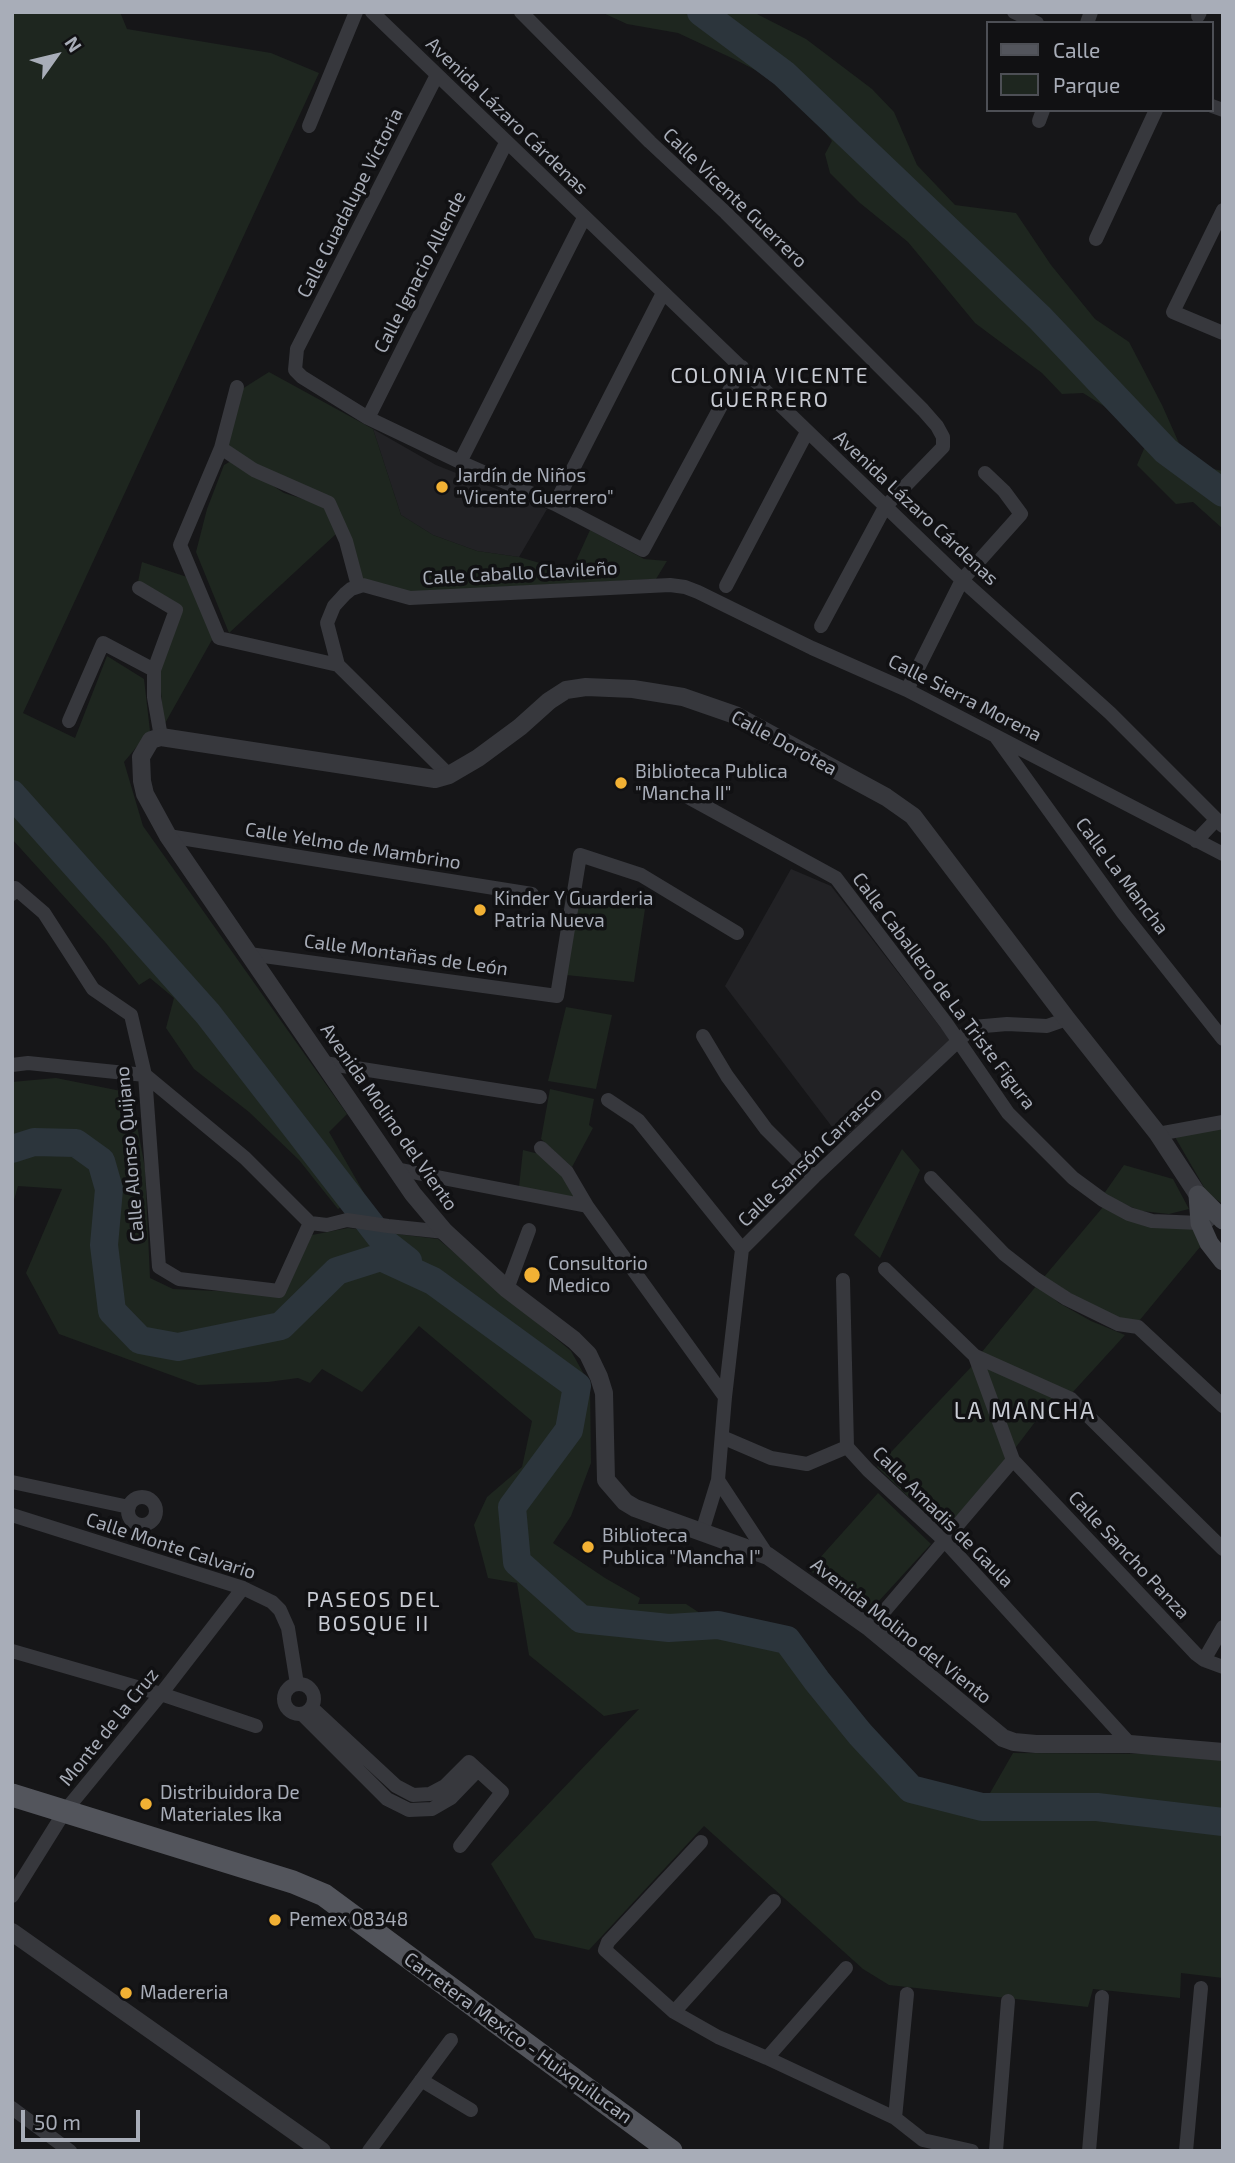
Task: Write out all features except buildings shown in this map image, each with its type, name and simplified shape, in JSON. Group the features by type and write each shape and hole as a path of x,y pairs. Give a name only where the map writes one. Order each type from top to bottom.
{"main road":[{"name":"Calle Dorotea","path":"1198,1195 1200,1223"},
{"name":"Calle Dorotea","path":"1198,1195 1222,1218"},
{"path":"1200,1223 1209,1243 1223,1261"},
{"name":"Carretera Mexico - Huixquilucan","path":"12,1794 293,1882 324,1895 671,2151"}],"street":[{"path":"309,126 356,12"},
{"name":"Avenida Lázaro Cárdenas","path":"372,12 962,580 1110,713 1220,823"},
{"name":"Calle Vicente Guerrero","path":"521,12 650,142 726,213 937,426 943,438 943,447 886,507"},
{"path":"1014,12 1033,21"},
{"name":"Calle Guadalupe Victoria","path":"368,418 302,377 295,370 298,349 438,75"},
{"path":"1096,239 1155,112"},
{"name":"Calle Ignacio Allende","path":"368,418 506,143"},
{"path":"1223,210 1173,312 1223,333"},
{"path":"460,462 584,218"},
{"path":"555,504 663,293"},
{"path":"368,418 555,504 643,550 742,367"},
{"path":"237,387 221,448 180,545 219,638 338,665"},
{"path":"726,586 807,432"},
{"path":"221,448 254,470 329,503 346,541 358,586 351,589 334,606 327,624 338,665 449,775"},
{"path":"907,690 962,580 1021,514 1004,491 985,473"},
{"path":"821,626 886,507"},
{"name":"Calle Caballo Clavileño","path":"358,586 369,585 410,598 670,584 685,587"},
{"name":"Calle Sierra Morena","path":"685,587 907,690 1223,854"},
{"path":"139,589 176,610 154,670 154,697 161,737"},
{"path":"69,721 103,643 154,670"},
{"name":"Calle Dorotea","path":"161,737 435,779 449,775 478,758 566,690 586,687 633,689 683,697 735,715 886,797 913,816 1158,1134 1198,1195"},
{"name":"Calle La Mancha","path":"993,733 1123,913 1223,1039"},
{"name":"Avenida Molino del Viento","path":"161,737 151,740 141,757 142,781 145,794 168,836 412,1194 445,1232 507,1289 574,1340 588,1354 604,1394 606,1480 617,1493 635,1508 768,1556 870,1628 1003,1738 1036,1744 1130,1744 1223,1752"},
{"name":"Calle Caballero de La Triste Figura","path":"688,797 836,878 958,1041 1008,1113 1073,1178 1103,1200 1129,1214 1152,1221 1200,1223 1222,1218"},
{"path":"1196,841 1220,823"},
{"name":"Calle Yelmo de Mambrino","path":"168,836 532,894"},
{"name":"Calle Montañas de León","path":"249,954 557,996 580,855 641,875 737,933"},
{"name":"Calle Alonso Quijano","path":"14,891 44,913 93,989 131,1016 145,1075 159,1267 179,1279 279,1291 310,1223"},
{"name":"Calle Sansón Carrasco","path":"702,1532 718,1480 742,1249 973,1027 1007,1024 1047,1026 1067,1019"},
{"path":"703,1036 727,1076 766,1129 814,1177"},
{"path":"12,1065 28,1063 145,1075 245,1158 310,1223 327,1225 347,1220 445,1232"},
{"path":"324,1063 540,1097"},
{"path":"608,1100 638,1120 742,1249"},
{"path":"1158,1134 1223,1122"},
{"path":"541,1148 567,1172 587,1206 725,1397"},
{"path":"396,1169 587,1206"},
{"path":"931,1178 1004,1254 1036,1279 1118,1324 1138,1327 1223,1406"},
{"path":"507,1289 529,1230"},
{"path":"885,1269 975,1356 1071,1399 1223,1549"},
{"path":"843,1280 847,1447"},
{"path":"870,1628 1013,1460 975,1356"},
{"name":"Calle Amadis de Gaula","path":"722,1437 771,1458 807,1464 847,1447 944,1540 1130,1744"},
{"name":"Calle Sancho Panza","path":"1013,1460 1204,1660 1223,1667"},
{"path":"718,1480 768,1556"},
{"path":"12,1482 129,1507"},
{"name":"Calle Monte Calvario","path":"12,1515 243,1588 272,1602 280,1610 288,1628 297,1684"},
{"name":"Monte de la Cruz","path":"12,1896 65,1811 243,1588"},
{"path":"1204,1660 1223,1627"},
{"path":"12,1650 161,1694 256,1726"},
{"name":"Calle Monte Calvario","path":"297,1684 303,1684 312,1691 314,1697 307,1711 290,1712 284,1702 287,1690 297,1684"},
{"path":"307,1711 387,1799 409,1810 432,1809 451,1798 478,1770 502,1791 460,1846"},
{"path":"701,1842 608,1942 605,1950 674,2012 718,2037 895,2118 923,2140 972,2151"},
{"path":"674,2012 774,1901"},
{"path":"12,1932 322,2151"},
{"path":"768,2058 846,1968"},
{"path":"1186,2151 1201,1988"},
{"path":"895,2118 907,1994"},
{"path":"1089,2151 1102,1997"},
{"path":"996,2151 1008,2001"},
{"path":"369,2151 451,2040"},
{"path":"421,2080 471,2110"},
{"path":"12,2108 70,2151"}],"shaded area":[{"name":"Jardín de Niños \"Vicente Guerrero\"","path":"373,429 436,465 547,509 519,557 477,551 433,535 401,515"},
{"path":"791,869 831,886 951,1041 842,1140 725,986"}],"green space":[{"path":"12,12 120,12 127,29 271,53 319,73 23,713 75,738 107,656 144,679 150,731 124,762 143,826 347,1114 329,1132 364,1193 338,1209 299,1160 249,1112 194,1069 166,1028 174,998 150,978 139,985 106,943 12,839"},
{"path":"601,12 753,12 806,39 872,89 894,112 917,165 955,205 1016,213 1051,265 1095,319 1129,342 1182,450 1208,468 1223,471 1223,529 1193,502 1176,504 1137,465 1146,444 1131,423 1083,393 1062,394 1042,373 975,323 908,242 860,203 830,173 825,154 832,141 788,87 678,33 627,24"},
{"path":"269,372 373,429 401,515 433,535 477,551 519,557 571,572 590,530 644,559 667,561 656,579 405,592 361,579 334,501 250,462 227,446 242,389"},
{"path":"233,460 284,493 325,506 336,534 229,633 196,552 207,509 224,465"},
{"path":"142,562 187,577 213,638 164,725 159,671 180,608 138,582"},
{"path":"581,892 645,909 634,982 566,975"},
{"path":"566,1007 612,1015 596,1089 548,1081"},
{"path":"56,1078 131,1093 145,1168 150,1278 173,1289 283,1294 312,1235 348,1228 438,1239 571,1351 590,1385 591,1463 571,1516 553,1543 640,1598 638,1604 686,1604 718,1625 787,1640 860,1734 911,1789 982,1807 1013,1753 1167,1754 1223,1760 1223,1978 1181,1973 1180,1998 1093,1989 1088,2007 889,1985 863,1969 704,1826 589,1950 535,1938 491,1864 639,1709 604,1716 529,1655 517,1583 488,1578 474,1525 487,1497 522,1467 532,1421 419,1326 362,1392 322,1369 310,1383 298,1378 198,1385 59,1334 26,1273 62,1189 18,1186 12,1207 12,1082"},
{"path":"550,1089 594,1099 589,1125 593,1128 572,1167 541,1139"},
{"path":"1223,1127 1223,1204 1208,1194 1175,1137"},
{"path":"902,1149 920,1170 880,1258 854,1235"},
{"path":"523,1150 539,1154 564,1175 576,1199 519,1187"},
{"path":"1124,1165 1173,1179 1189,1209 1169,1214 1141,1211 1103,1195"},
{"path":"1103,1207 1198,1230 1200,1247 1139,1321 1120,1320 1044,1277"},
{"path":"1037,1285 1059,1303 1091,1321 1125,1335 1072,1393 981,1353"},
{"path":"983,1363 1057,1393 1013,1451"},
{"path":"973,1365 1006,1459 945,1532 877,1467"},
{"path":"878,1493 931,1544 868,1613 809,1570"}],"waterway":[{"path":"701,12 784,74 1040,318 1166,451 1223,493"},
{"path":"12,794 208,1014 385,1243 408,1261"},
{"path":"12,1149 34,1142 76,1143 101,1161 109,1189 104,1245 112,1311 140,1340 178,1347 281,1326 337,1271 381,1257 433,1281 577,1386 569,1430 512,1507 517,1562 581,1619 669,1628 718,1625 787,1640 860,1734 911,1789 982,1807 1097,1807 1223,1822"}],"place":[{"name":"Jardín de Niños \"Vicente Guerrero\"","path":"442,487"},
{"name":"Biblioteca Publica \"Mancha II\"","path":"621,783"},
{"name":"Kinder Y Guarderia Patria Nueva","path":"480,910"},
{"name":"Consultorio Medico","path":"532,1275"},
{"name":"Biblioteca Publica \"Mancha I\"","path":"588,1547"},
{"name":"Distribuidora De Materiales Ika","path":"146,1804"},
{"name":"Pemex 08348","path":"275,1920"},
{"name":"Madereria","path":"126,1993"}],"district":[{"name":"COLONIA VICENTE GUERRERO","path":"770,388"},
{"name":"LA MANCHA","path":"1025,1411"},
{"name":"PASEOS DEL BOSQUE II","path":"374,1612"}]}
